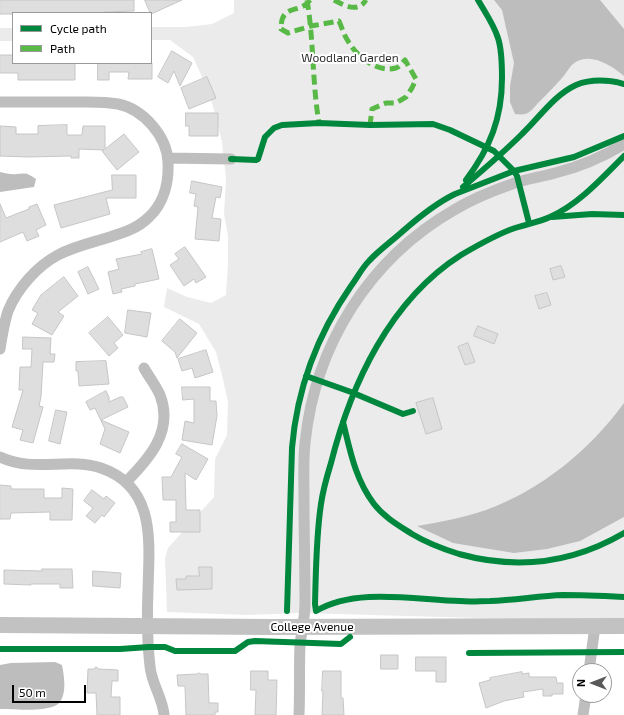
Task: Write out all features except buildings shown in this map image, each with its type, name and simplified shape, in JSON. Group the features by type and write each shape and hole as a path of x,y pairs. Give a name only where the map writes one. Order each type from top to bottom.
{"main road":[{"name":"College Avenue","path":"0,625 624,626"}],"street":[{"path":"0,102 100,102 118,104 127,107 146,119 155,128 166,149 169,172 163,197 155,211 141,224 124,233 64,252 50,260 24,284 15,297 9,310 3,329 0,349"},
{"path":"299,715 300,656 305,606 304,458 307,424 313,395 323,363 336,333 351,307 373,278 392,257 419,233 448,214 495,190 578,166 609,153 624,144"},
{"path":"168,158 231,159"},
{"path":"126,482 141,467 154,450 162,429 163,417 160,395 144,368"},
{"path":"0,457 22,464 93,466 102,468 126,482 144,507 149,530 148,626 150,667 152,678 161,700 164,715"},
{"path":"590,663 595,626"},
{"path":"583,715 585,703"}],"green space":[{"name":"Woodland Garden","path":"234,0 624,0 624,622 300,613 247,615 167,612 165,558 168,548 214,497 215,459 227,435 228,402 216,352 199,324 164,307 167,288 187,297 211,303 226,295 228,236 224,214 226,179 222,142 207,88 193,57 170,40 152,40 152,27 186,27 212,24 234,13"},
{"path":"0,28 12,28 12,41 0,41"}],"shaded area":[{"path":"494,0 600,0 624,29 624,76 600,61 593,59 579,60 572,65 530,112 515,114 510,102 510,86 514,63 502,10"},
{"path":"0,172 29,175 36,179 34,187 0,192"},
{"path":"624,403 624,517 580,541 547,549 514,553 453,543 417,526 452,520 486,510 506,502 545,480 563,467 596,437"},
{"path":"55,662 62,665 64,674 64,694 60,702 49,708 41,709 0,709 0,665 11,663"}],"marked path":[{"path":"307,0 319,123"},
{"path":"310,0 301,7 284,15 281,29 288,33 311,26 339,21 348,41 362,58 375,66 389,69 396,68 405,60 416,79 406,97 396,103 386,103 372,109 370,125"},
{"path":"334,0 351,7 359,6 366,0"}],"cycle path":[{"path":"466,180 482,156 493,132 500,106 501,93 502,63 499,43 492,23 478,0"},
{"path":"463,187 508,148 547,107 568,89 582,83 594,81 624,84"},
{"path":"231,159 258,159 265,137 274,128 282,125 319,123 370,125 433,124 450,130 494,151 514,171 517,176 529,223"},
{"path":"287,611 292,448 299,404 311,363 328,324 366,264 377,253 434,206 455,194 514,171 574,157 624,136"},
{"path":"624,156 599,182 561,212 546,219 501,233 461,255 436,274 414,295 394,320 377,346 362,374 339,433 322,499 316,554 315,604 316,611 349,599 368,597 406,597 471,601 563,595 624,597"},
{"path":"552,217 592,214 624,215"},
{"path":"306,376 351,392 403,414 413,411"},
{"path":"343,422 351,454 362,485 374,504 387,517 402,527 429,543 441,548 459,554 502,562 544,561 585,551 624,533"},
{"path":"0,649 120,649 165,647 175,651 235,651 248,642 255,641 341,644 350,637"},
{"path":"469,653 624,652"}]}
